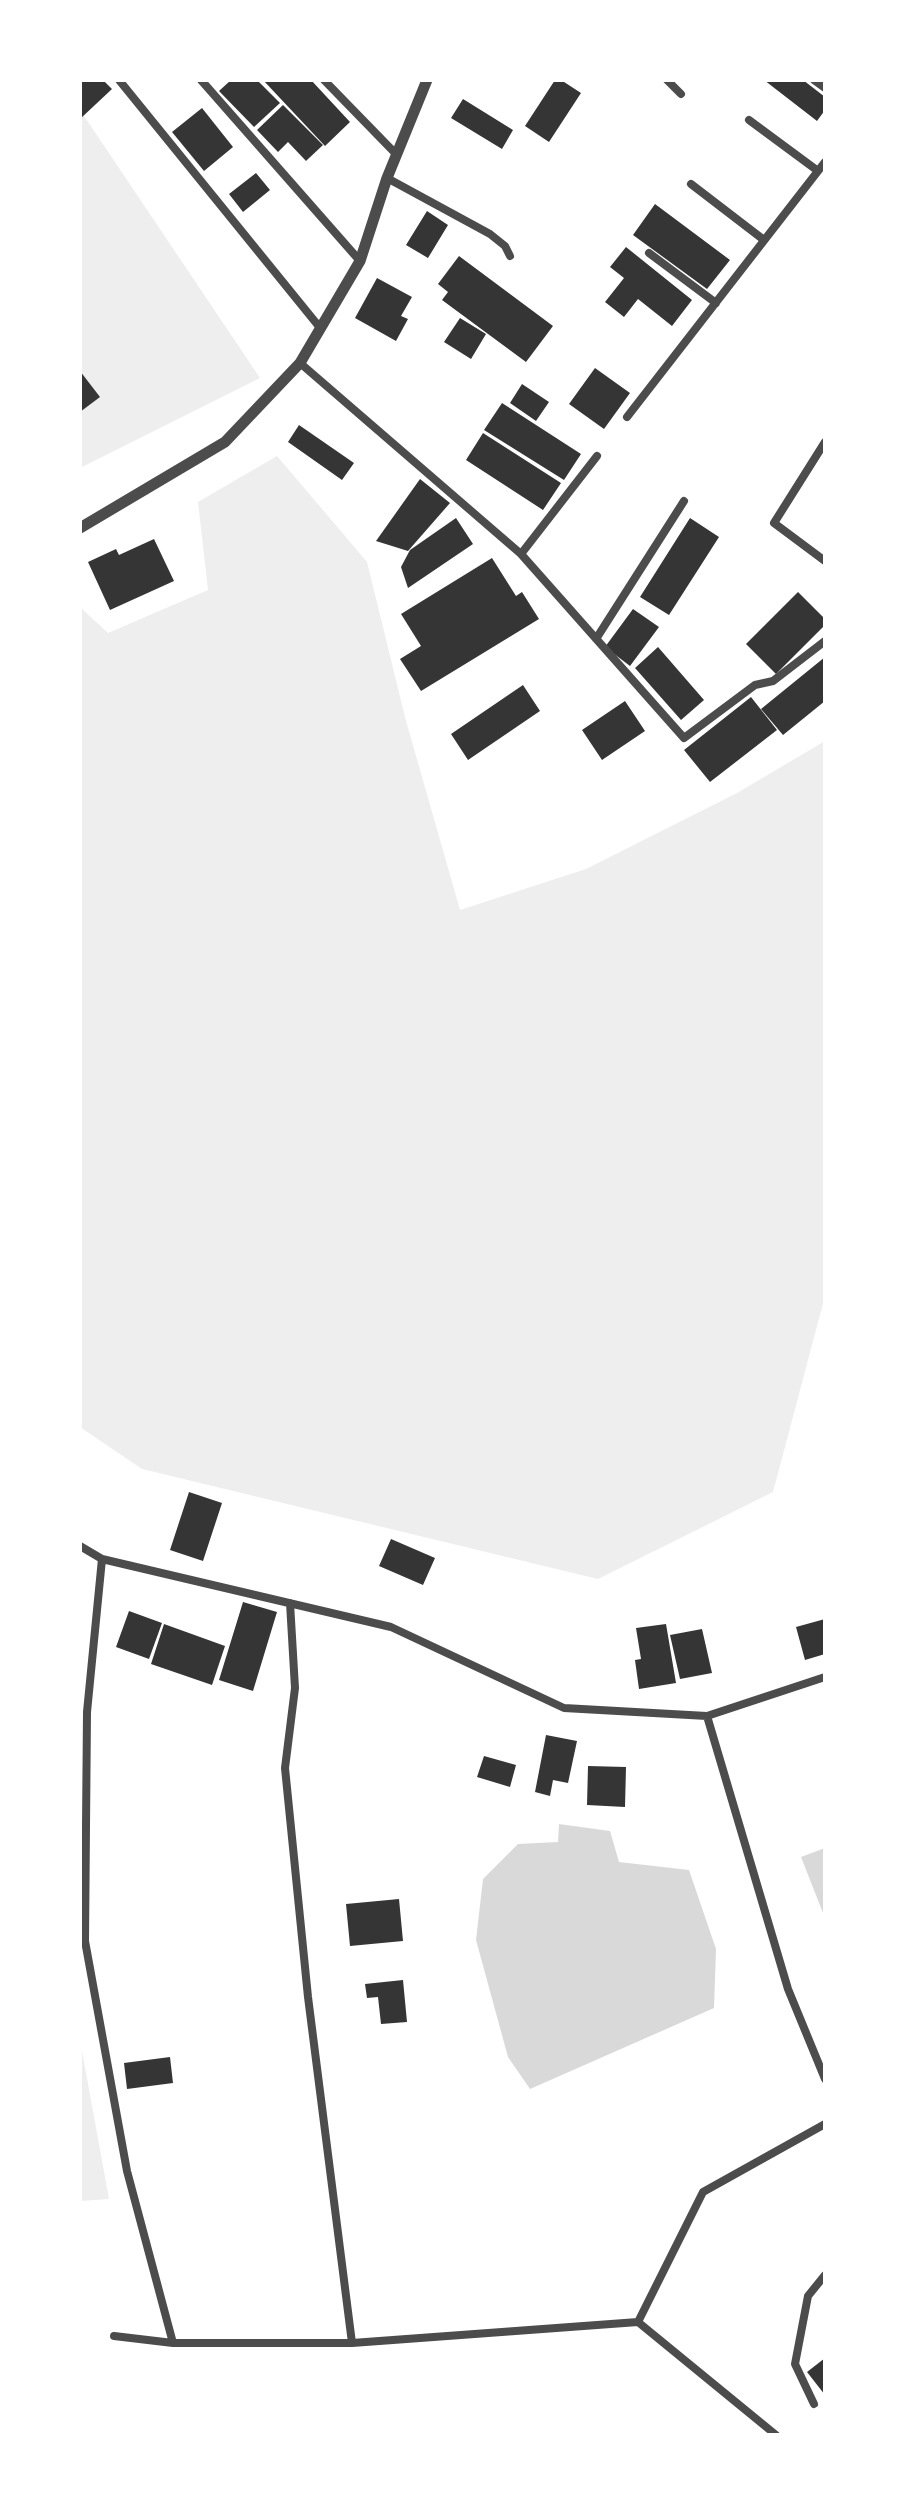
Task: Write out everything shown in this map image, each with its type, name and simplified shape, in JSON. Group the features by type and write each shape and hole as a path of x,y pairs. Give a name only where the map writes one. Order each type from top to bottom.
{"street":[{"path":"119,80 321,329"},
{"path":"201,80 360,261"},
{"path":"324,80 396,154"},
{"path":"80,528 225,442 300,363 360,261 387,178 427,80"},
{"path":"667,80 681,94"},
{"path":"814,80 825,88"},
{"path":"749,120 818,171"},
{"path":"627,417 825,162"},
{"path":"387,178 490,234 505,246 510,256"},
{"path":"691,184 764,240"},
{"path":"649,253 716,303"},
{"path":"300,363 521,554 684,738 755,685 773,681 825,641"},
{"path":"825,442 774,523 825,561"},
{"path":"521,554 597,456"},
{"path":"596,639 684,501"},
{"path":"80,1546 102,1559 391,1627 564,1708 707,1716 825,1677"},
{"path":"102,1559 87,1712 85,1941 127,2171 173,2343"},
{"path":"290,1603 295,1688 285,1768 308,1997 352,2343"},
{"path":"707,1716 788,1989 825,2079"},
{"path":"638,2322 703,2192 825,2124"},
{"path":"814,2404 795,2364 808,2296 825,2275"},
{"path":"114,2336 173,2343 352,2343 638,2322 776,2435"}],"shaded area":[{"path":"80,110 260,378 80,468"},
{"path":"277,456 367,562 406,721 460,910 586,869 737,793 825,741 825,1296 773,1492 598,1579 142,1469 80,1427 80,607 108,633 208,590 198,502"},
{"path":"559,1824 610,1831 619,1862 689,1870 716,1949 714,2008 530,2089 508,2057 476,1940 483,1879 518,1844 558,1842"},
{"path":"825,1848 825,1918 801,1857"},
{"path":"80,2040 109,2199 80,2201"}],"building":[{"path":"80,80 103,80 112,89 80,119"},
{"path":"231,80 257,80 280,103 254,127 219,91"},
{"path":"263,80 311,80 350,122 325,146"},
{"path":"555,80 561,80 581,93 549,142 525,126"},
{"path":"764,80 803,80 825,97 825,110 817,121"},
{"path":"463,99 513,130 502,149 451,118"},
{"path":"283,105 323,145 306,161 288,142 278,152 257,130"},
{"path":"202,108 233,147 204,171 172,132"},
{"path":"256,173 270,190 243,212 229,194"},
{"path":"655,204 730,260 707,289 633,235"},
{"path":"427,211 448,225 428,258 406,245"},
{"path":"626,247 692,300 672,326 638,299 624,317 605,302 624,278 610,267"},
{"path":"459,256 553,326 526,362 442,300 448,292 438,284"},
{"path":"377,278 412,297 401,316 408,319 396,341 355,318"},
{"path":"460,318 486,334 471,359 444,342"},
{"path":"595,368 630,393 604,429 569,404"},
{"path":"80,371 100,397 80,412"},
{"path":"522,384 549,402 536,421 510,403"},
{"path":"502,403 581,454 564,480 484,430"},
{"path":"299,425 354,463 342,480 288,442"},
{"path":"483,433 561,483 543,510 466,460"},
{"path":"420,479 450,503 408,551 376,541"},
{"path":"456,518 473,544 408,588 401,567 410,550"},
{"path":"690,518 719,537 669,615 640,597"},
{"path":"154,539 174,581 110,610 88,562 116,549 119,555"},
{"path":"492,558 516,596 522,592 539,619 421,691 400,659 421,646 401,614"},
{"path":"798,592 825,619 825,625 776,674 746,644"},
{"path":"633,609 659,627 630,666 605,647"},
{"path":"658,647 704,700 681,720 635,668"},
{"path":"825,657 825,701 783,735 761,709"},
{"path":"523,685 540,711 468,760 451,734"},
{"path":"751,697 777,730 710,782 684,750"},
{"path":"625,701 645,731 602,760 582,730"},
{"path":"189,1492 222,1503 203,1561 170,1550"},
{"path":"391,1539 435,1558 423,1585 379,1566"},
{"path":"243,1602 277,1612 253,1691 219,1680"},
{"path":"129,1611 162,1623 149,1659 116,1647"},
{"path":"825,1619 825,1654 805,1660 796,1627"},
{"path":"164,1624 225,1646 212,1685 151,1664"},
{"path":"666,1624 676,1683 639,1689 635,1660 641,1659 636,1628"},
{"path":"702,1629 712,1673 680,1679 670,1635"},
{"path":"546,1735 577,1741 568,1783 553,1780 550,1796 535,1792"},
{"path":"484,1756 516,1765 510,1787 477,1777"},
{"path":"588,1766 626,1767 625,1807 587,1805"},
{"path":"399,1899 403,1941 350,1946 346,1904"},
{"path":"403,1980 407,2022 381,2024 378,1997 367,1998 365,1984"},
{"path":"170,2057 173,2083 127,2089 124,2063"},
{"path":"825,2358 825,2395 807,2372"}]}
